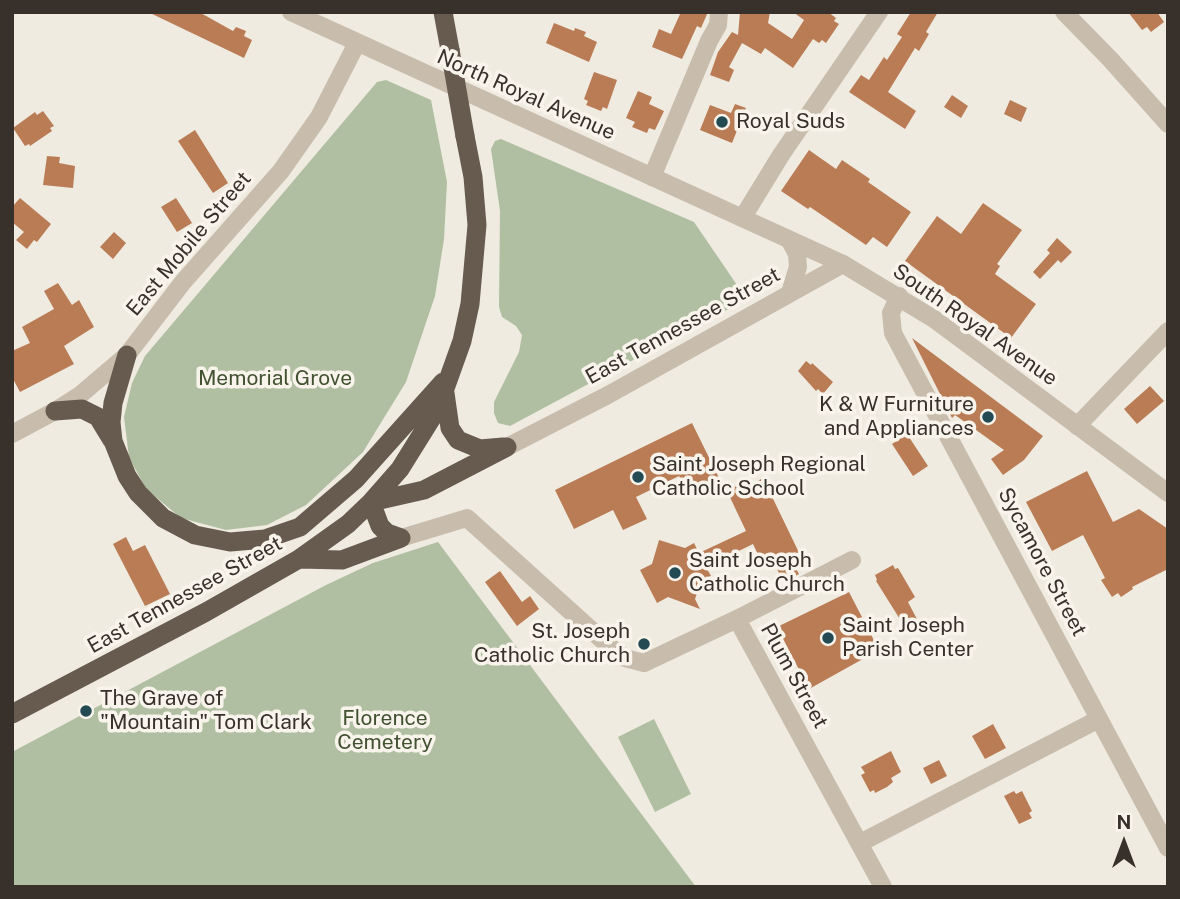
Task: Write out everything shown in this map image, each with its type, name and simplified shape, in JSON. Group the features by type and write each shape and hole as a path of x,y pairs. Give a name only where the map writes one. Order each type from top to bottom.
{"highway":[{"path":"443,12 473,177 477,225 470,304 462,341 448,383 447,416 450,428 458,440 480,449 507,447"},
{"path":"113,441 113,403 127,355"},
{"path":"55,411 82,408 98,417 113,441 127,476 138,494 163,518 195,535 212,540 265,540 300,527 356,479 448,383"},
{"name":"East Tennessee Street","path":"12,714 206,612 299,559 348,524 400,469 419,440 448,383"},
{"path":"401,538 387,533 380,526 371,502 424,490 507,447"},
{"path":"299,559 342,560 401,538"}],"street":[{"name":"North Royal Avenue","path":"291,12 743,217"},
{"path":"652,177 718,25 719,12"},
{"path":"743,217 781,155 879,12"},
{"path":"1064,12 1111,59 1168,124"},
{"name":"East Mobile Street","path":"12,434 80,395 127,355 183,282 289,161 318,117 357,43"},
{"name":"South Royal Avenue","path":"743,217 843,264 899,296 934,319 1168,493"},
{"path":"789,239 797,254 798,267 790,293"},
{"name":"East Tennessee Street","path":"507,447 608,395 843,264"},
{"name":"Sycamore Street","path":"899,296 891,313 893,333 1168,848"},
{"path":"1077,426 1168,331"},
{"name":"Plum Street","path":"401,538 467,518 609,646 625,658 644,663 737,620 883,887"},
{"path":"737,620 852,560"},
{"path":"860,843 1099,719"}],"green space":[{"name":"Memorial Grove","path":"386,80 431,100 447,182 444,239 435,296 406,382 363,452 306,505 267,525 226,530 181,518 146,489 129,457 124,417 132,383 145,356 377,82"},
{"path":"501,139 694,222 737,285 737,299 732,307 510,426 498,423 494,413 494,402 519,352 522,335 516,326 502,317 499,307 500,211 491,149 495,141"},
{"name":"Florence Cemetery","path":"438,542 696,887 12,887 12,752 326,585 373,563"},
{"path":"654,719 691,794 655,812 618,737"}],"building":[{"path":"148,12 199,12 233,31 236,27 246,31 244,36 252,40 244,58"},
{"path":"681,12 708,12 701,28 697,26 682,59 652,47 659,29 671,34"},
{"path":"740,12 770,12 768,23 792,39 804,20 793,12 828,12 839,24 826,43 813,39 793,68 765,48 761,54 742,43 729,67 734,70 729,82 710,75 718,52 732,32 738,35"},
{"path":"911,12 938,12 919,51 915,48 888,92 916,111 905,129 849,92 861,75 869,80 884,57 887,60 902,37 897,34"},
{"path":"1128,12 1157,12 1164,22 1151,32 1147,27 1142,30"},
{"path":"554,23 574,31 575,28 586,32 584,36 597,42 589,62 546,43"},
{"path":"594,72 617,80 607,109 603,107 601,111 586,105 588,101 584,99"},
{"path":"638,91 652,97 649,104 664,111 655,130 649,128 647,133 632,127 635,122 626,118"},
{"path":"952,95 968,106 961,118 944,107"},
{"path":"1010,100 1027,108 1021,122 1004,114"},
{"name":"Royal Suds","path":"735,104 746,108 732,143 700,130 710,105 731,113"},
{"path":"43,111 54,126 50,128 52,131 30,146 25,146 13,128 35,112 37,115"},
{"path":"195,130 228,183 213,193 178,141"},
{"path":"809,150 836,169 842,160 911,212 887,247 873,237 866,245 781,191"},
{"path":"47,156 60,157 59,163 75,166 73,188 43,185"},
{"path":"20,198 51,224 37,242 34,240 27,249 16,240 24,232 12,222 12,207"},
{"path":"176,198 192,223 177,232 161,207"},
{"path":"983,203 1022,230 997,264 1000,266 995,274 1036,304 1011,338 905,261 937,216 961,234"},
{"path":"114,232 126,243 113,259 100,247"},
{"path":"1057,238 1072,252 1061,263 1058,260 1040,279 1033,272 1050,253 1047,250"},
{"path":"58,283 72,305 79,300 94,327 64,346 74,364 20,392 12,377 12,351 30,343 22,327 54,309 44,291"},
{"path":"912,338 1043,436 1024,460 1003,475 991,459 1004,450 955,415 952,418"},
{"path":"806,361 811,365 812,363 833,382 823,394 818,389 816,391 798,371"},
{"path":"1150,386 1164,401 1137,424 1124,409"},
{"path":"692,423 720,480 689,495 679,476 636,497 647,519 623,530 613,510 574,529 555,490"},
{"path":"907,434 928,466 913,476 892,444"},
{"path":"1087,471 1113,522 1139,509 1168,529 1168,569 1132,587 1133,589 1121,597 1118,593 1112,597 1101,580 1105,578 1083,535 1052,551 1026,502"},
{"path":"763,478 804,563 795,567 799,574 783,582 774,562 764,567 753,544 706,567 711,576 701,582 695,599 700,609 668,597 657,603 640,570 652,564 659,540 685,548 694,543 699,553 746,531 727,491 746,481 749,486"},
{"path":"126,537 133,551 145,545 170,594 145,606 113,544"},
{"path":"893,565 895,569 898,568 915,597 908,602 920,625 908,632 876,581 875,575"},
{"path":"500,571 522,602 530,596 539,609 517,626 485,582"},
{"name":"Saint Joseph Parish Center","path":"849,592 879,650 809,689 777,627"},
{"path":"993,724 1006,748 985,759 972,736"},
{"path":"891,751 901,772 891,778 893,782 887,787 875,793 874,790 870,792 861,775 865,773 861,767"},
{"path":"939,760 947,776 931,784 923,768"},
{"path":"1014,791 1016,794 1022,791 1032,811 1029,813 1032,818 1019,824 1004,796"}],"place":[{"name":"Royal Suds","path":"722,122"},
{"name":"K & W Furniture and Appliances","path":"988,417"},
{"name":"Saint Joseph Regional Catholic School","path":"638,477"},
{"name":"Saint Joseph Catholic Church","path":"675,573"},
{"name":"Saint Joseph Parish Center","path":"828,638"},
{"name":"St. Joseph Catholic Church","path":"644,644"},
{"name":"The Grave of \"Mountain\" Tom Clark","path":"86,711"}]}
